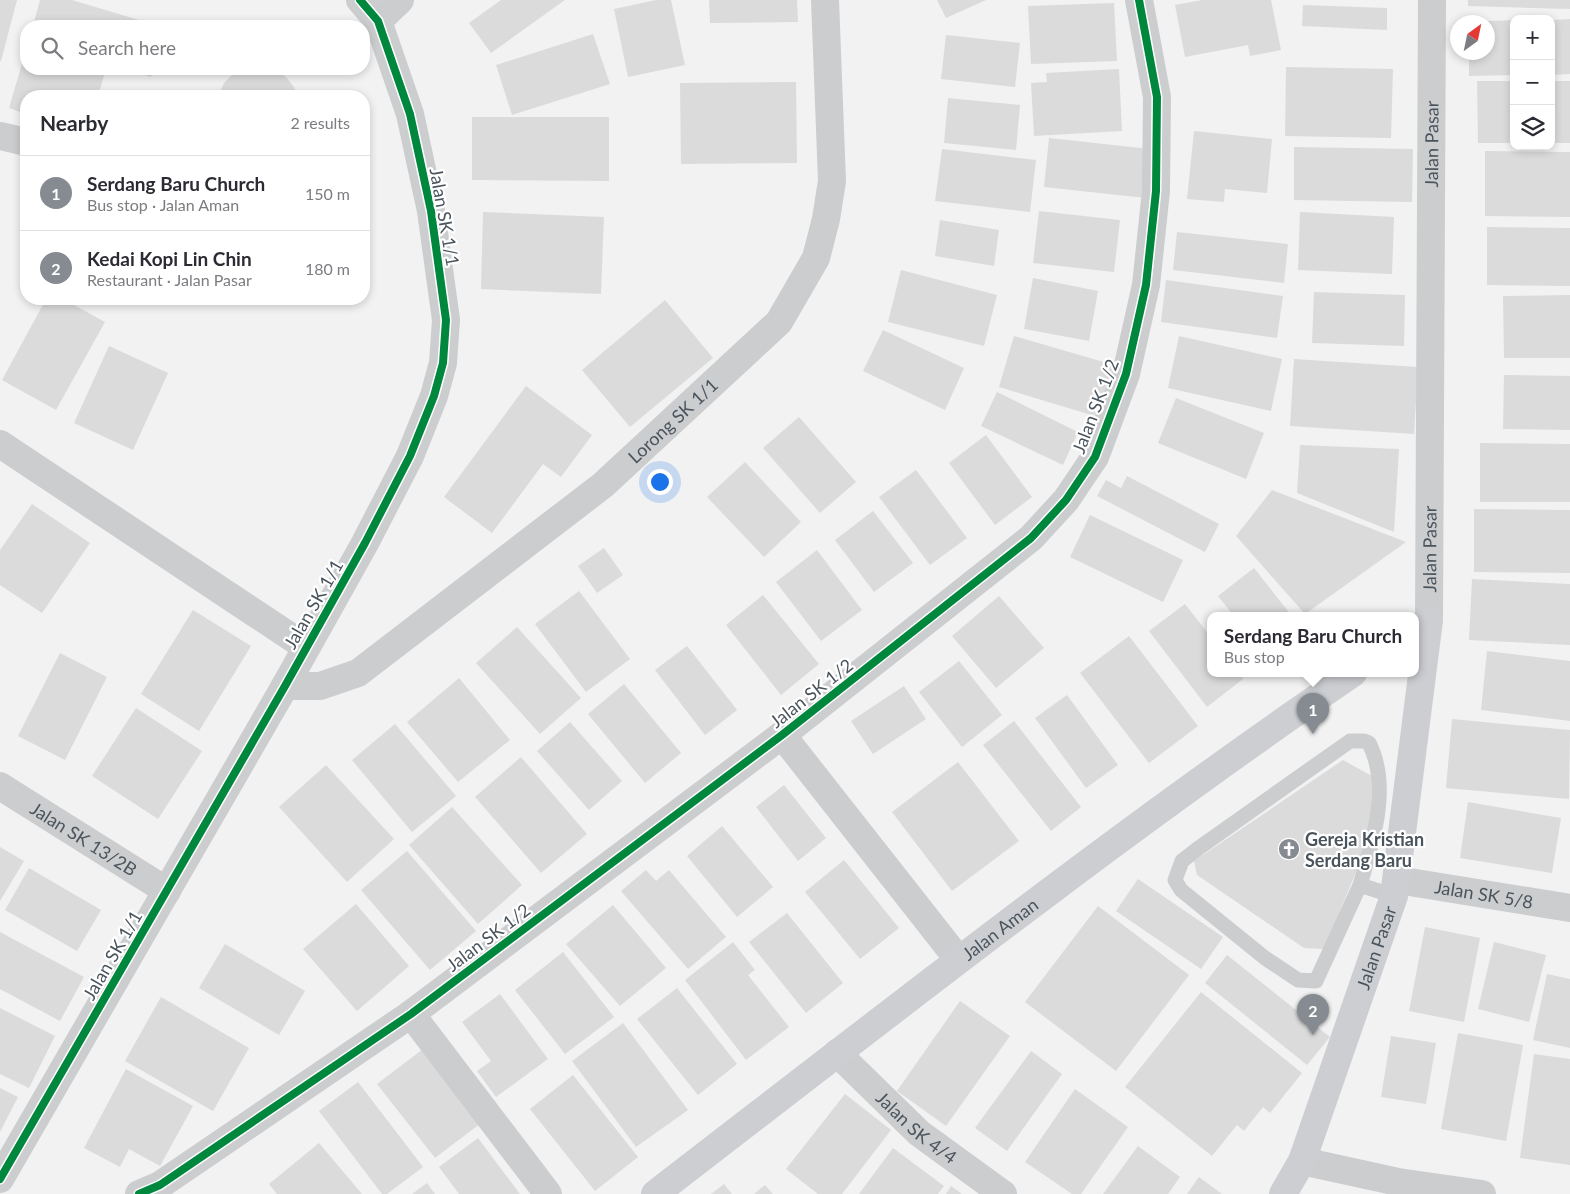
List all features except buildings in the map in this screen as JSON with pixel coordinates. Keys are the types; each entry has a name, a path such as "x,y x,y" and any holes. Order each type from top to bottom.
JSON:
{"street":[{"name":"Jalan SK 1/1","path":"0,1178 366,543 410,456 434,396 444,363 446,320 431,211 410,114 378,21 360,0"},
{"path":"378,21 400,0"},
{"name":"Lorong SK 1/1","path":"285,686 320,686 358,673 603,485 779,322 816,258 826,219 832,181 825,0"},
{"name":"Jalan SK 1/2","path":"139,1194 160,1185 411,1014 782,735 1032,538 1066,500 1095,457 1126,374 1146,285 1156,191 1157,97 1139,0"},
{"name":"Jalan Pasar","path":"1419,654 1422,625 1432,0"},
{"path":"0,136 20,141"},
{"name":"Jalan SK 1/1","path":"0,444 306,647"},
{"name":"Jalan Aman","path":"655,1194 958,959 1258,737 1347,677"},
{"name":"Jalan Pasar","path":"1283,1194 1302,1161 1395,888 1417,677"},
{"path":"782,735 958,959"},
{"name":"Jalan SK 13/2B","path":"0,786 167,891"},
{"name":"Jalan SK 5/8","path":"1395,888 1570,908"},
{"path":"411,1014 548,1194"},
{"name":"Jalan SK 4/4","path":"837,1053 919,1133 1003,1194"},
{"path":"1302,1161 1398,1182 1482,1194"}],"lane":[{"path":"1364,741 1369,743 1376,756 1380,774 1376,832 1360,885 1316,981 1298,980 1265,958 1181,890 1175,880 1182,861 1200,847 1350,742 1364,741"},
{"path":"1360,885 1395,888"}],"cycle path":[{"path":"0,1179 285,686 365,543 410,456 434,396 443,363 446,320 431,211 410,114 378,21 360,0"},
{"path":"139,1194 160,1185 411,1014 782,735 1031,538 1066,500 1095,457 1126,374 1146,285 1156,191 1157,97 1139,0"}],"place":[{"name":"Serdang Baru Church","path":"1313,734"},
{"name":"Gereja Kristian Serdang Baru","path":"1289,849"},
{"name":"Kedai Kopi Lin Chin","path":"1313,1035"}]}
